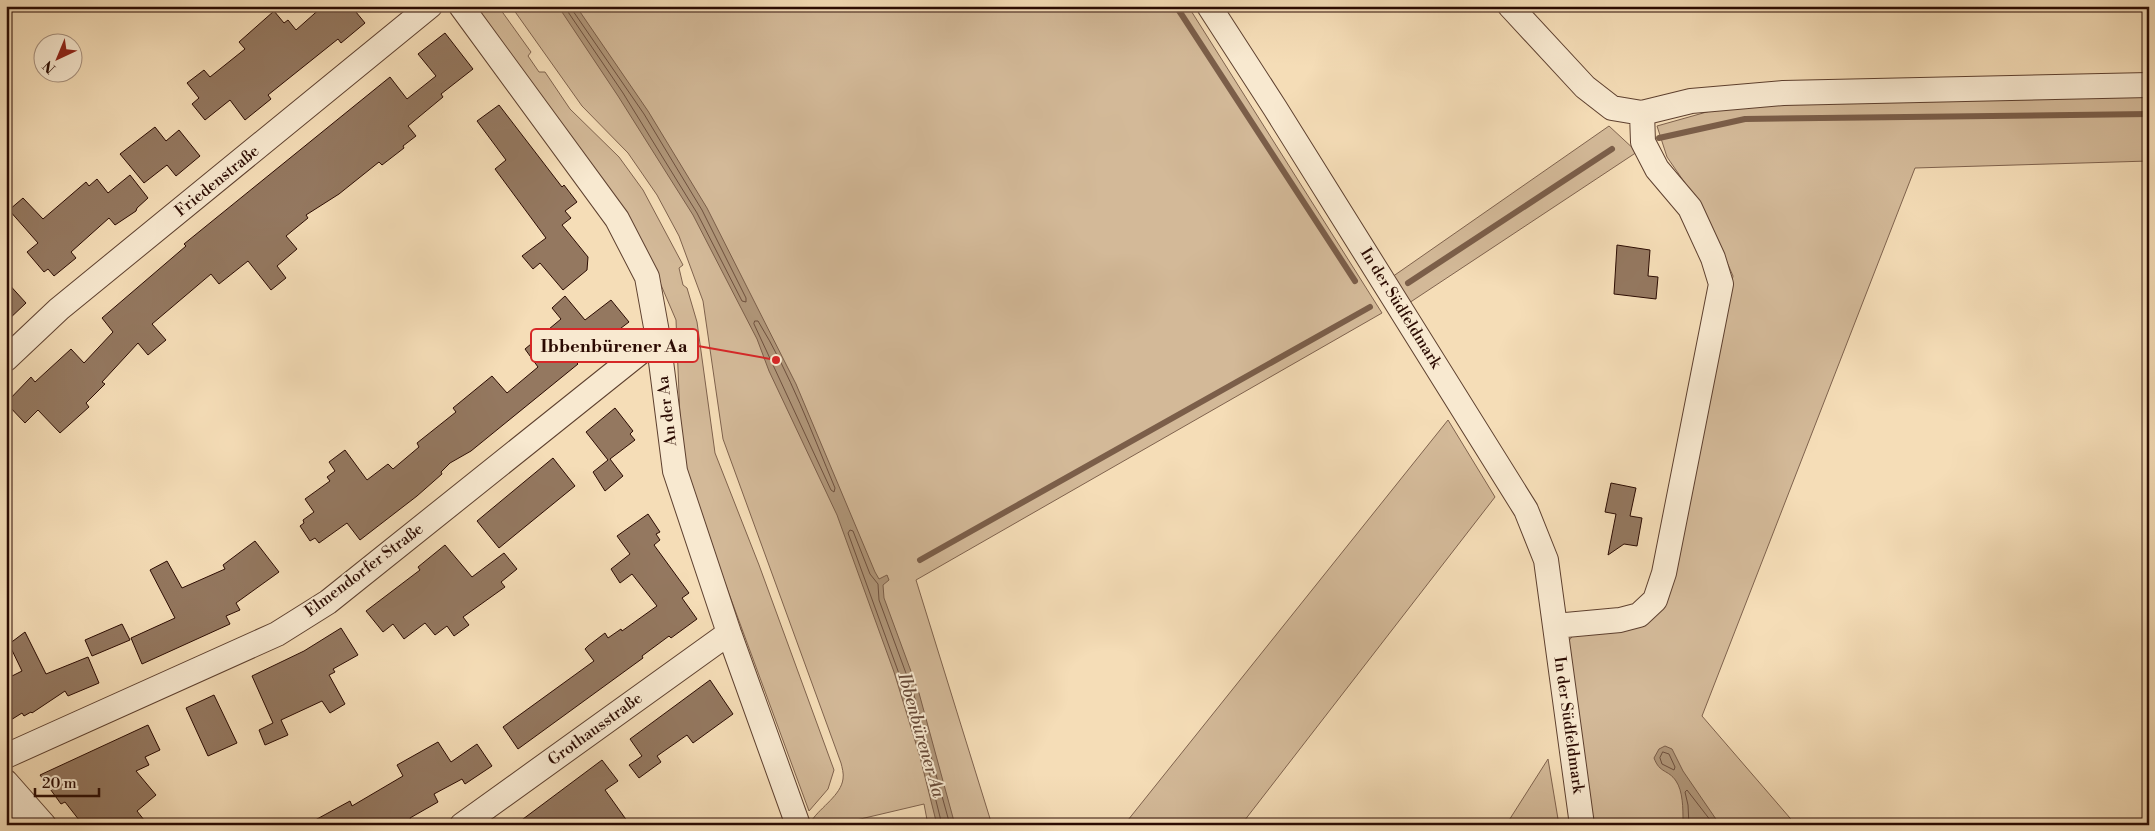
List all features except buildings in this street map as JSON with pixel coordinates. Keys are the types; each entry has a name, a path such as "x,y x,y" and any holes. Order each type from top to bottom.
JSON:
{"street":[{"name":"Friedenstraße","path":"6,359 59,309 430,6"},
{"name":"An der Aa","path":"461,6 617,219 647,277 658,338 675,470 729,633 798,825"},
{"name":"In der Südfeldmark","path":"1210,6 1526,510 1546,560 1582,825"},
{"path":"1510,6 1585,87 1612,108 1642,113 1691,101 1783,93 2149,85"},
{"path":"1555,626 1620,620 1639,615 1654,600 1664,573 1720,284 1713,258 1690,208 1657,169 1643,142 1642,113"},
{"name":"Elmendorfer Straße","path":"6,756 277,634 328,602 658,338"},
{"name":"Grothausstraße","path":"462,825 729,633"},
{"path":"6,782 44,825"},
{"path":"9,825 27,806"}],"shaded area":[{"path":"473,6 498,6 531,52 528,56 539,72 545,72 570,109 619,157 643,190 683,265 679,268 683,285 687,288 697,322 715,453 759,565 834,770 828,789 809,811 682,466 676,320 655,271"},
{"path":"511,6 1188,6 1382,313 916,580 992,825 928,825 924,804 835,825 813,825 812,820 839,790 843,777 841,763 723,439 703,301 679,236 657,195 628,153 582,106"},
{"path":"2149,96 2149,161 1915,168 1702,716 1796,825 1591,825 1567,643 1575,633 1663,597 1733,276 1705,212 1667,157 1657,126 1728,106"},
{"path":"1609,126 1637,152 1409,303 1392,277"},
{"path":"1448,420 1495,497 1241,825 1124,825"},
{"path":"1548,759 1559,825 1506,825"}],"water":[{"path":"558,6 576,6 648,111 707,208 796,384 875,572 879,579 887,575 889,580 883,585 884,598 919,693 955,825 937,825 920,757 894,672 837,515 769,371 757,339 693,215 618,96"},
{"path":"1665,746 1672,749 1683,771 1720,825 1686,825 1683,821 1682,800 1678,785 1673,777 1659,767 1654,758 1659,749"}],"waterway":[{"path":"1176,6 1355,281"},
{"path":"1659,138 1745,119 2149,114"},
{"path":"1408,283 1612,149"},
{"path":"920,560 1370,307"}],"place":[{"name":"Ibbenbürener Aa","path":"776,360"}]}
